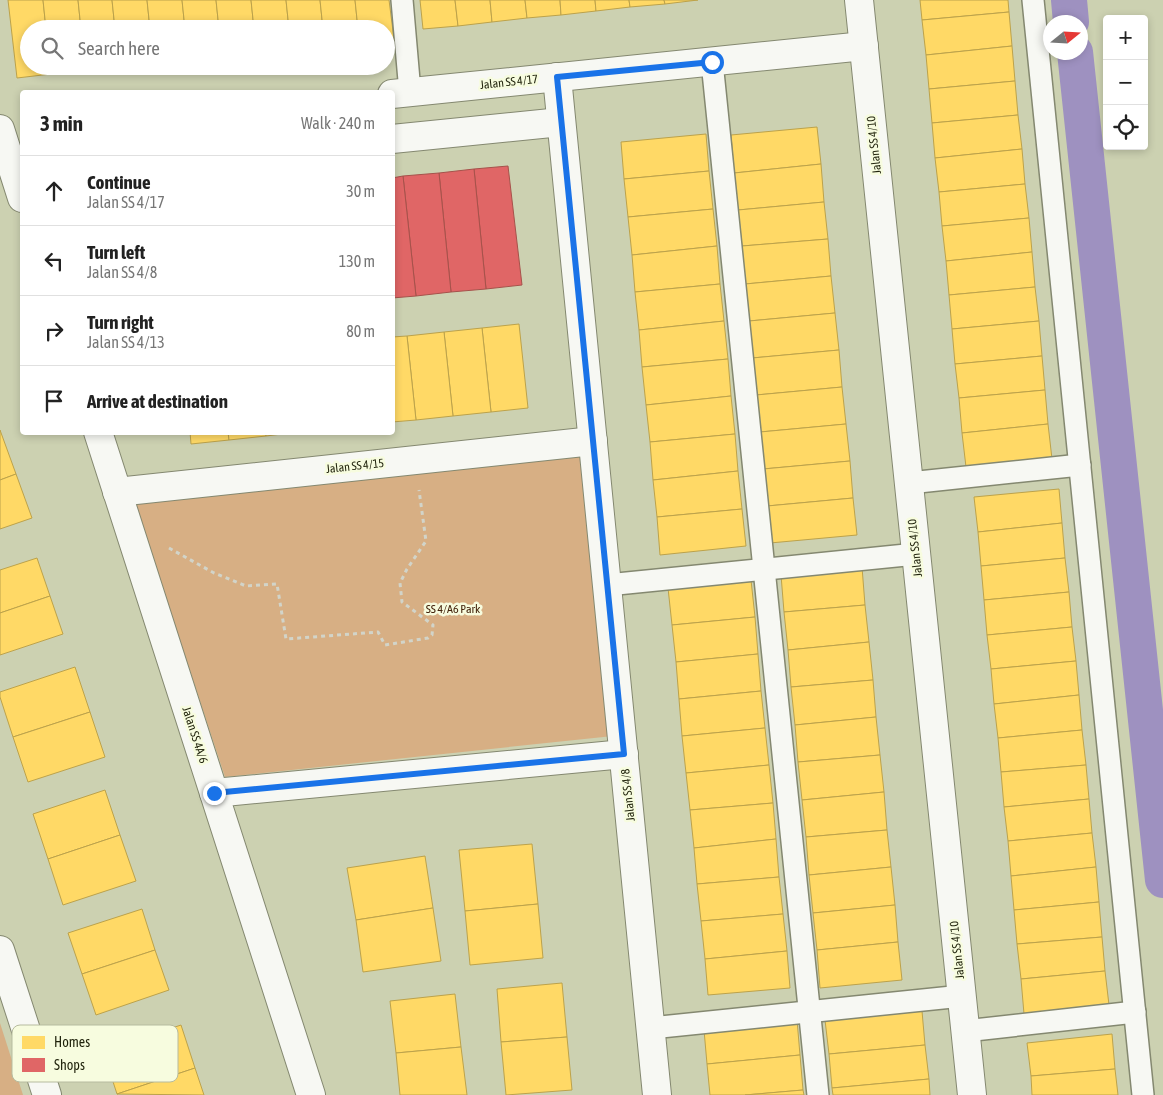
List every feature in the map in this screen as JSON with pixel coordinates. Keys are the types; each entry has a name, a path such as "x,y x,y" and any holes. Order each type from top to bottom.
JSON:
{"street":[{"name":"Jalan SS 4/10","path":"859,0 972,1095"},
{"name":"Jalan SS 4/17","path":"402,93 864,46"},
{"name":"Jalan SS 4/8","path":"557,77 657,1095"},
{"path":"395,139 561,122"},
{"path":"8,132 20,183"},
{"name":"Jalan SS 4A/6","path":"99,435 311,1095"},
{"name":"Jalan SS 4/15","path":"118,492 593,440"},
{"path":"214,793 624,754"},
{"path":"0,950 24,1025"},
{"path":"43,1082 47,1095"}],"lane":[{"path":"402,0 402,93"},
{"path":"1033,0 1143,1095"},
{"path":"712,62 818,1095"},
{"path":"909,483 1080,465"},
{"path":"607,585 916,554"},
{"path":"651,1028 962,996"},
{"path":"965,1031 1135,1012"}],"path":[{"path":"134,542 166,546 214,573 246,586 278,584 286,639 378,632 385,645 428,638 432,635 433,625 402,602 400,583 426,541 415,460"}],"green space":[{"name":"SS 4/A6 Park","path":"579,451 613,736 225,777 135,504"},
{"path":"0,1023 12,1061 12,1082 19,1082 23,1095 0,1095"}],"building: Homes":[{"path":"8,0 43,0 45,20 20,20 20,75 42,75 17,78"},
{"path":"43,0 78,0 80,20 45,20"},
{"path":"78,0 112,0 114,20 80,20"},
{"path":"112,0 147,0 149,20 114,20"},
{"path":"147,0 182,0 184,20 149,20"},
{"path":"182,0 216,0 218,20 184,20"},
{"path":"216,0 251,0 253,20 218,20"},
{"path":"251,0 286,0 288,20 253,20"},
{"path":"286,0 320,0 322,20 288,20"},
{"path":"320,0 355,0 357,20 322,20"},
{"path":"355,0 389,0 392,20 357,20"},
{"path":"420,0 455,0 458,26 423,29"},
{"path":"455,0 490,0 492,22 458,26"},
{"path":"490,0 525,0 527,18 492,22"},
{"path":"525,0 560,0 561,15 527,18"},
{"path":"560,0 595,0 596,11 561,15"},
{"path":"595,0 629,0 630,7 596,11"},
{"path":"629,0 664,0 665,4 630,7"},
{"path":"664,0 698,0 665,4"},
{"path":"920,0 1008,0 1009,12 922,20"},
{"path":"1009,12 1012,46 926,55 922,20"},
{"path":"1012,46 1015,81 929,89 926,55"},
{"path":"1015,81 1018,115 932,123 929,89"},
{"path":"1018,115 1022,149 935,158 932,123"},
{"path":"817,127 821,164 734,173 731,135"},
{"path":"706,134 709,171 624,179 621,142"},
{"path":"1022,149 1025,184 939,192 935,158"},
{"path":"821,164 824,202 738,210 734,173"},
{"path":"709,171 713,209 628,217 624,179"},
{"path":"1025,184 1029,218 942,226 939,192"},
{"path":"824,202 828,239 742,246 738,210"},
{"path":"713,209 717,246 632,255 628,217"},
{"path":"1029,218 1032,252 946,261 942,226"},
{"path":"828,239 831,276 745,284 742,246"},
{"path":"717,246 720,284 635,292 632,255"},
{"path":"1032,252 1035,287 949,295 946,261"},
{"path":"831,276 835,313 749,321 745,284"},
{"path":"720,284 724,321 639,330 635,292"},
{"path":"1035,287 1039,321 952,329 949,295"},
{"path":"835,313 839,350 752,358 749,321"},
{"path":"724,321 728,359 642,367 639,330"},
{"path":"1039,321 1042,356 955,364 952,329"},
{"path":"519,324 528,408 491,412 482,328"},
{"path":"482,328 491,412 453,416 444,332"},
{"path":"444,332 453,416 416,420 407,336"},
{"path":"407,336 416,420 395,422 395,337"},
{"path":"839,350 842,387 756,395 752,358"},
{"path":"1042,356 1045,390 959,398 955,364"},
{"path":"728,359 731,396 646,405 642,367"},
{"path":"842,387 846,424 760,432 756,395"},
{"path":"1045,390 1048,424 962,433 959,398"},
{"path":"731,396 735,434 650,442 646,405"},
{"path":"846,424 850,461 763,469 760,432"},
{"path":"1048,424 1052,459 966,467 962,433"},
{"path":"0,430 16,474 0,480"},
{"path":"735,434 738,471 653,480 650,442"},
{"path":"190,435 228,435 229,440 191,444"},
{"path":"228,435 266,435 266,436 229,440"},
{"path":"850,461 853,498 767,506 763,469"},
{"path":"738,471 742,509 657,517 653,480"},
{"path":"16,474 32,518 0,529 0,480"},
{"path":"1059,489 1062,523 978,532 974,497"},
{"path":"853,498 857,535 770,543 767,506"},
{"path":"742,509 746,546 660,555 657,517"},
{"path":"1062,523 1065,558 981,566 978,532"},
{"path":"37,558 50,596 0,613 0,570"},
{"path":"1065,558 1069,592 984,600 981,566"},
{"path":"862,567 865,605 784,612 781,575"},
{"path":"751,580 755,617 672,625 668,588"},
{"path":"1069,592 1072,627 987,635 984,600"},
{"path":"50,596 63,634 0,655 0,613"},
{"path":"865,605 869,642 788,650 784,612"},
{"path":"755,617 758,654 676,662 672,625"},
{"path":"1072,627 1076,661 991,669 987,635"},
{"path":"869,642 873,680 791,687 788,650"},
{"path":"758,654 761,691 679,699 676,662"},
{"path":"1076,661 1079,695 994,704 991,669"},
{"path":"75,667 90,712 13,737 0,692"},
{"path":"873,680 876,717 795,725 791,687"},
{"path":"761,691 765,728 682,736 679,699"},
{"path":"1079,695 1082,730 998,738 994,704"},
{"path":"90,712 105,757 28,782 13,737"},
{"path":"876,717 880,755 798,762 795,725"},
{"path":"765,728 769,765 686,773 682,736"},
{"path":"1082,730 1086,765 1001,772 998,738"},
{"path":"880,755 884,792 802,800 798,762"},
{"path":"769,765 773,803 690,810 686,773"},
{"path":"1086,765 1089,799 1004,807 1001,772"},
{"path":"105,790 120,835 48,859 33,814"},
{"path":"884,792 887,830 806,837 802,800"},
{"path":"1089,799 1092,833 1008,841 1004,807"},
{"path":"773,803 776,839 694,848 690,810"},
{"path":"887,830 891,867 809,875 806,837"},
{"path":"1092,833 1096,867 1011,876 1008,841"},
{"path":"120,835 136,881 63,905 48,859"},
{"path":"776,839 779,877 697,884 694,848"},
{"path":"532,844 538,904 465,911 459,850"},
{"path":"425,856 433,908 356,920 347,868"},
{"path":"891,867 895,905 813,913 809,875"},
{"path":"1096,867 1099,902 1014,910 1011,876"},
{"path":"779,877 783,914 701,921 697,884"},
{"path":"1099,902 1102,937 1017,944 1014,910"},
{"path":"538,904 543,958 470,965 465,911"},
{"path":"895,905 898,942 817,950 813,913"},
{"path":"433,908 441,961 363,972 356,920"},
{"path":"142,909 155,950 82,974 68,933"},
{"path":"783,914 787,951 705,959 701,921"},
{"path":"1102,937 1105,971 1021,979 1017,944"},
{"path":"898,942 902,980 820,988 817,950"},
{"path":"155,950 169,990 96,1015 82,974"},
{"path":"787,951 790,988 708,995 705,959"},
{"path":"1105,971 1109,1005 1024,1014 1021,979"},
{"path":"562,983 567,1037 501,1042 497,989"},
{"path":"455,994 461,1047 396,1053 390,1001"},
{"path":"922,1011 925,1045 829,1054 825,1020"},
{"path":"797,1020 800,1055 707,1064 704,1030"},
{"path":"181,1025 195,1068 178,1074 178,1026"},
{"path":"1112,1034 1115,1069 1031,1076 1027,1043"},
{"path":"567,1037 572,1090 506,1095 501,1042"},
{"path":"925,1045 929,1079 832,1088 829,1054"},
{"path":"461,1047 467,1095 400,1095 396,1053"},
{"path":"800,1055 803,1090 745,1095 710,1095 707,1064"},
{"path":"195,1068 204,1095 117,1094 153,1082 178,1082 178,1074"},
{"path":"1115,1069 1118,1095 1032,1095 1031,1076"},
{"path":"929,1079 930,1095 833,1095 832,1088"},
{"path":"113,1082 153,1082 117,1094"},
{"path":"803,1090 804,1095 745,1095"}],"building: Shops":[{"path":"508,166 522,285 486,289 474,169"},
{"path":"474,169 486,289 451,292 439,173"},
{"path":"439,173 451,292 416,296 403,176"},
{"path":"403,176 416,296 395,298 395,177"}],"waterway":[{"path":"1069,0 1070,15"},
{"path":"1076,60 1163,880"}],"route":[{"path":"214,793 624,754 557,77 712,62"}]}
